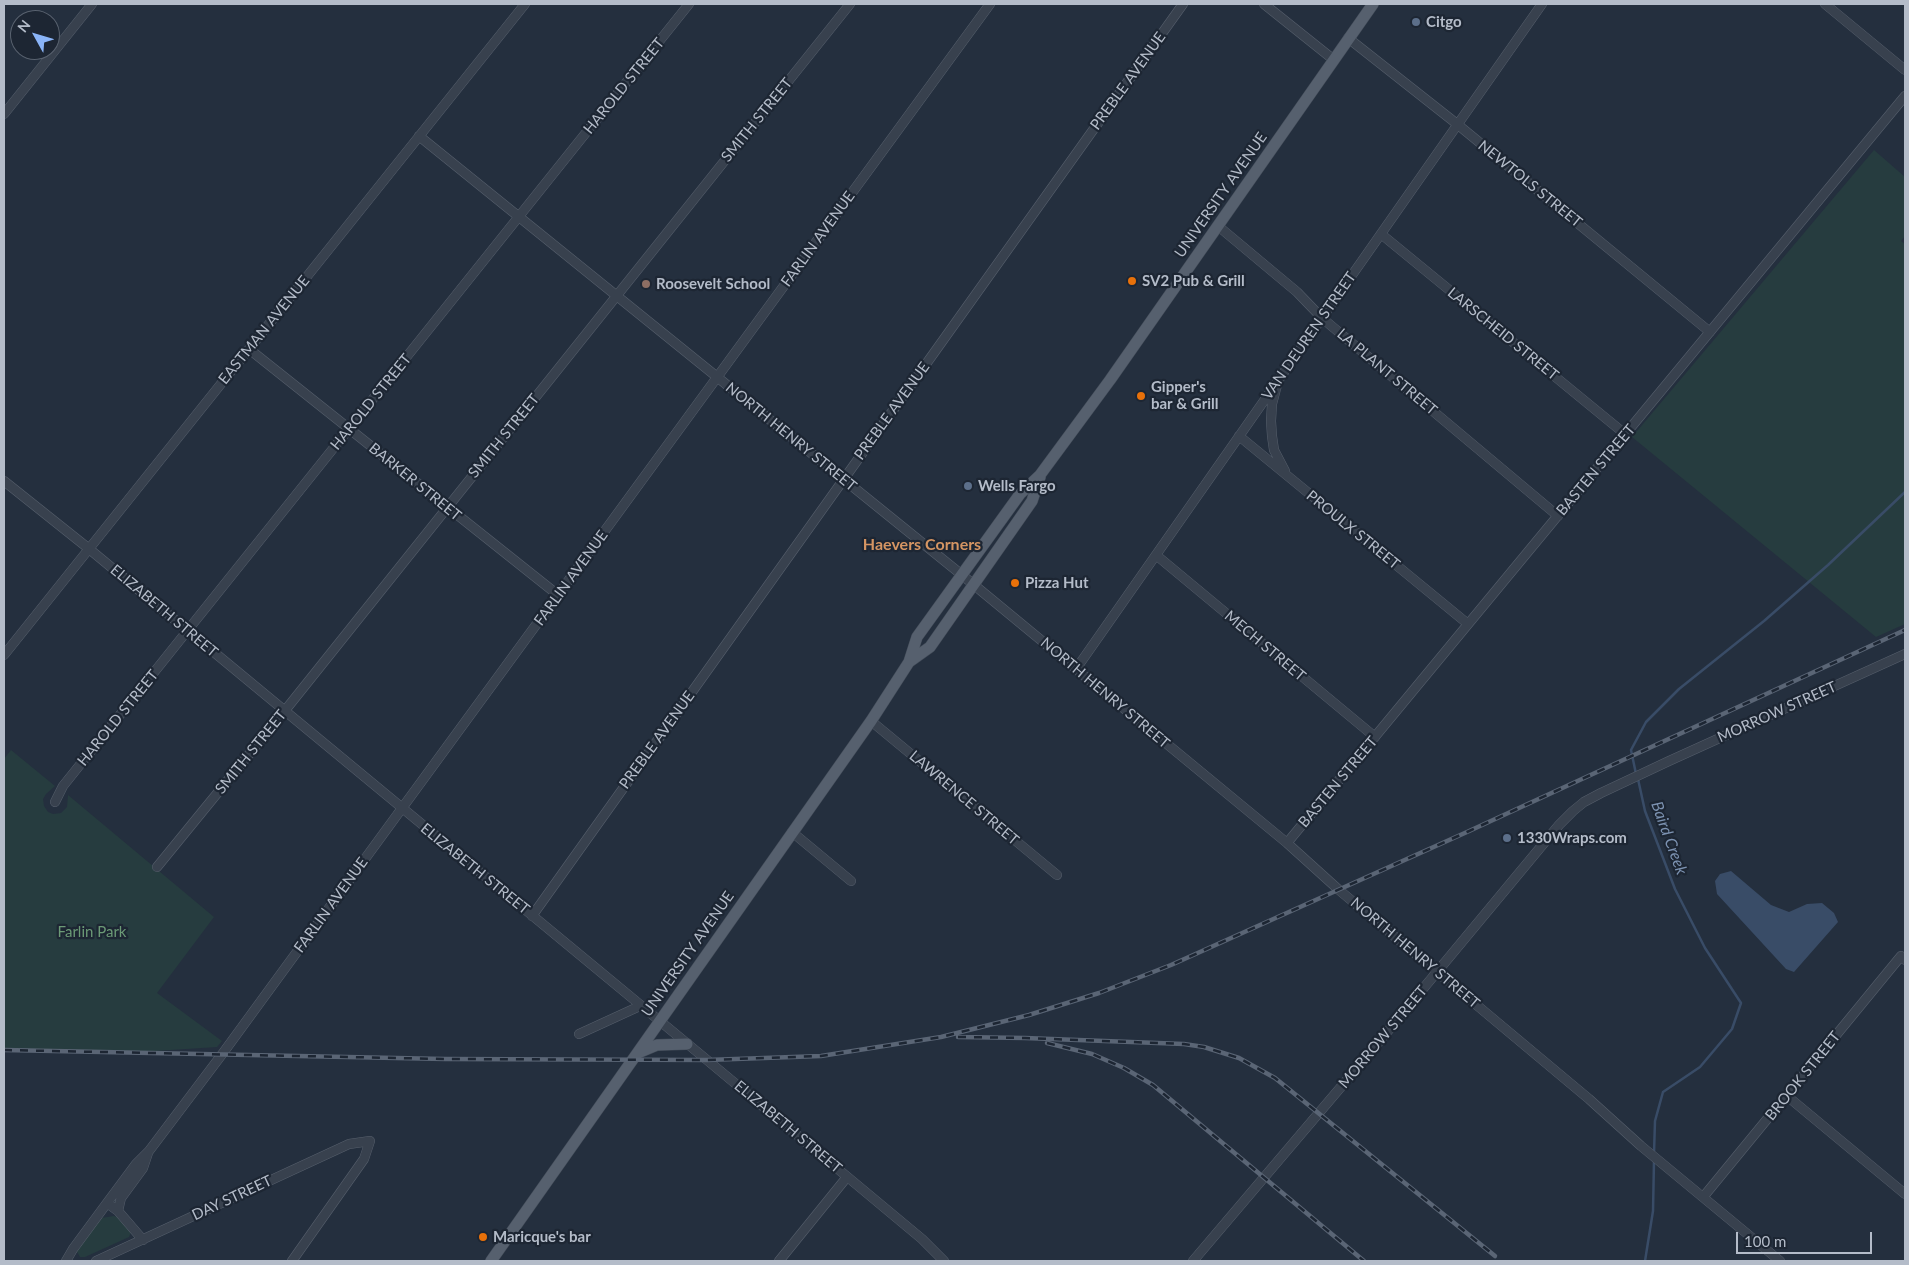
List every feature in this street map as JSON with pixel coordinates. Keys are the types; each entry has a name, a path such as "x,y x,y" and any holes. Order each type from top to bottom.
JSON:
{"main road":[{"name":"UNIVERSITY AVENUE","path":"491,1261 871,721 908,662 917,638 1020,494 1040,475 1110,380 1372,4"},
{"name":"UNIVERSITY AVENUE","path":"908,662 930,647 1032,501 1040,475"},
{"path":"637,1054 657,1044 687,1044"}],"street":[{"path":"4,114 92,4"},
{"name":"EASTMAN AVENUE","path":"4,655 525,4"},
{"name":"HAROLD STREET","path":"55,802 63,786 689,4"},
{"name":"SMITH STREET","path":"156,867 448,508 850,4"},
{"name":"FARLIN AVENUE","path":"66,1261 107,1203 136,1164 149,1151 558,596 990,4"},
{"name":"PREBLE AVENUE","path":"532,916 1183,4"},
{"path":"1264,4 1334,60"},
{"name":"VAN DEUREN STREET","path":"1076,669 1542,4"},
{"path":"1825,4 1905,70"},
{"name":"NEWTOLS STREET","path":"1348,38 1457,124 1710,332"},
{"name":"BASTEN STREET","path":"1287,843 1905,96"},
{"name":"NORTH HENRY STREET","path":"419,136 962,574 1287,843 1339,890 1438,971 1641,1146 1704,1196 1780,1261"},
{"name":"LA PLANT STREET","path":"1218,226 1297,292 1322,318 1558,516"},
{"name":"LARSCHEID STREET","path":"1381,234 1625,434"},
{"name":"BARKER STREET","path":"249,349 558,596"},
{"path":"1281,376 1272,404 1272,436 1274,450 1293,481"},
{"name":"PROULX STREET","path":"1239,436 1468,624"},
{"name":"ELIZABETH STREET","path":"4,481 88,548 401,809 660,1021 922,1239 944,1261"},
{"name":"MECH STREET","path":"1156,555 1375,737"},
{"name":"MORROW STREET","path":"1193,1261 1559,825 1584,802 1905,654"},
{"name":"LAWRENCE STREET","path":"871,721 1057,874"},
{"path":"792,832 851,881"},
{"name":"BROOK STREET","path":"1704,1196 1903,958"},
{"path":"580,1034 640,1006"},
{"path":"1786,1096 1905,1194"},
{"name":"DAY STREET","path":"96,1261 349,1144 370,1142 364,1159 292,1261"},
{"name":"FARLIN AVENUE","path":"118,1211 121,1198 143,1168 149,1151"},
{"path":"779,1261 847,1177"},
{"path":"107,1203 118,1211 143,1240"}],"green space":[{"path":"1874,150 1905,177 1905,236 1901,241 1905,244 1905,624 1876,637 1632,437"},
{"name":"Farlin Park","path":"11,750 55,786 43,799 44,806 48,812 53,814 61,813 67,807 68,795 214,917 157,993 222,1041 217,1047 140,1052 4,1050 4,759"},
{"path":"114,1216 119,1218 131,1232 129,1237 85,1257 80,1257 76,1250 101,1218"}],"water":[{"path":"1731,871 1771,905 1789,912 1807,904 1822,903 1834,913 1838,922 1794,972 1786,969 1717,894 1715,881 1720,874"}],"waterway":[{"name":"Baird Creek","path":"1636,774 1631,750 1646,722 1679,689 1764,621 1828,565 1905,492"},
{"name":"Baird Creek","path":"1638,779 1645,811 1675,889 1705,948 1741,1003 1732,1029 1700,1067 1663,1092 1655,1121 1654,1153"},
{"name":"Baird Creek","path":"1645,1261 1653,1211 1654,1161"}],"railway":[{"path":"4,1050 445,1059 707,1060 821,1056 941,1037 1029,1015 1099,993 1171,965 1467,832 1905,630"},
{"path":"958,1037 1184,1044 1204,1047 1239,1058 1275,1078 1495,1256"},
{"path":"1047,1043 1092,1054 1124,1068 1153,1085 1364,1261"}],"place":[{"name":"Citgo","path":"1416,22"},
{"name":"SV2 Pub & Grill","path":"1132,281"},
{"name":"Roosevelt School","path":"646,284"},
{"name":"Gipper's bar & Grill","path":"1141,396"},
{"name":"Wells Fargo","path":"968,486"},
{"name":"Pizza Hut","path":"1015,583"},
{"name":"1330Wraps.com","path":"1507,838"},
{"name":"Maricque's bar","path":"483,1237"}],"district":[{"name":"Haevers Corners","path":"922,545"}]}
